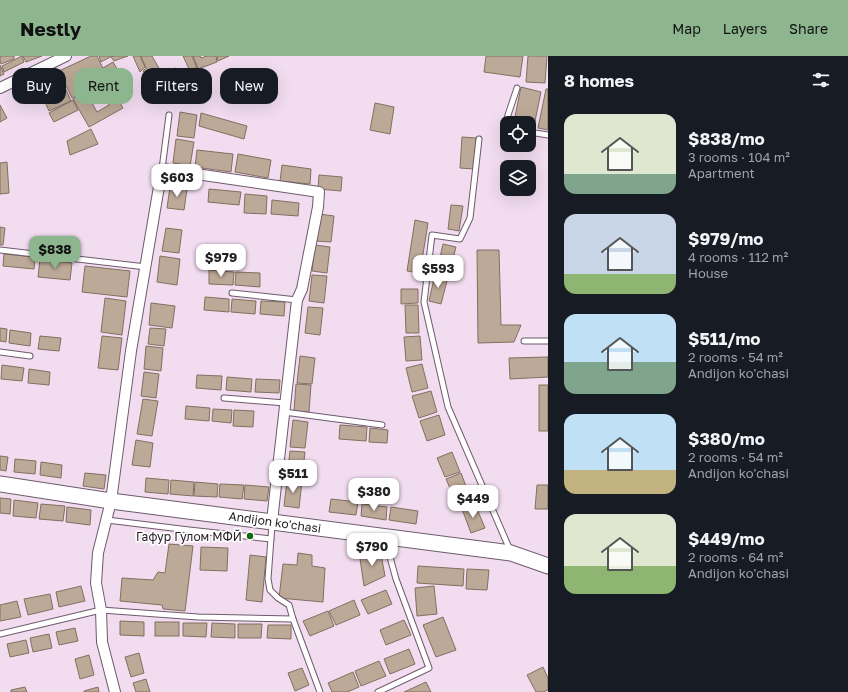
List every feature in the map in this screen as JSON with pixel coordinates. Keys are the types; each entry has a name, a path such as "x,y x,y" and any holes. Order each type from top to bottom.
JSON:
{"street":[{"path":"0,88 66,56"},
{"path":"115,692 102,642 101,610 96,583 98,553 112,501 131,351 162,169 319,192 318,207 302,289 297,300 272,521"},
{"name":"Andijon ko'chasi","path":"0,484 112,501 512,553 548,566"}],"lane":[{"path":"508,116 517,88"},
{"path":"162,169 169,115"},
{"path":"536,133 548,135"},
{"path":"479,139 470,218 460,239 432,235 424,302 448,408 512,553"},
{"path":"0,250 146,268"},
{"path":"232,293 297,300"},
{"path":"524,341 548,341"},
{"path":"0,352 30,356"},
{"path":"224,398 382,425"},
{"path":"107,520 271,539"},
{"path":"272,521 268,579 270,590 278,598 289,605 320,692"},
{"path":"378,692 429,668 396,579 384,537"},
{"path":"0,634 101,610 198,617 293,619"}],"building":[{"path":"0,56 14,56 14,59 1,64"},
{"path":"22,56 24,62 4,72 2,66"},
{"path":"23,56 42,56 26,62"},
{"path":"91,56 97,56 103,68 74,68 74,97 72,98 66,86 65,68"},
{"path":"99,56 112,56 101,62"},
{"path":"128,56 114,61 111,57"},
{"path":"133,56 140,56 145,67 141,68 140,72"},
{"path":"141,56 152,56 159,68 146,68"},
{"path":"183,56 192,56 197,68 189,68"},
{"path":"193,56 200,56 201,58 216,56 217,62 198,68"},
{"path":"217,56 229,56 218,61"},
{"path":"486,56 523,56 520,77 484,72"},
{"path":"528,56 547,56 545,83 526,82"},
{"path":"113,62 116,68 103,68"},
{"path":"0,65 4,74 0,76"},
{"path":"521,87 541,92 536,116 515,116"},
{"path":"546,89 548,89 548,130 538,128"},
{"path":"66,90 71,101 66,103"},
{"path":"73,100 78,110 54,122 49,113"},
{"path":"375,103 394,107 390,134 370,130"},
{"path":"46,104 64,104 49,111"},
{"path":"76,104 93,104 97,112 109,105 121,104 123,108 89,127"},
{"path":"0,105 7,118 0,122"},
{"path":"180,112 197,115 194,138 177,136"},
{"path":"201,113 247,126 244,139 199,126"},
{"path":"91,129 98,144 70,155 67,141"},
{"path":"462,137 476,138 474,169 460,168"},
{"path":"176,139 194,142 190,166 173,163"},
{"path":"197,150 233,154 231,172 195,167"},
{"path":"238,154 271,160 268,178 235,172"},
{"path":"7,162 9,193 0,194 0,163"},
{"path":"282,165 311,169 310,184 280,181"},
{"path":"319,175 342,177 341,191 318,189"},
{"path":"170,187 187,189 184,210 167,208"},
{"path":"209,189 241,192 239,205 208,202"},
{"path":"245,194 267,196 266,214 244,213"},
{"path":"272,200 299,203 298,216 271,214"},
{"path":"451,205 463,206 459,231 448,229"},
{"path":"319,214 334,216 331,242 316,241"},
{"path":"415,220 428,223 420,273 407,271"},
{"path":"0,227 5,228 3,245 0,245"},
{"path":"166,228 182,230 179,253 162,251"},
{"path":"443,244 456,247 449,274 437,271"},
{"path":"315,245 330,247 327,273 312,271"},
{"path":"477,250 499,250 501,325 521,325 514,342 478,343"},
{"path":"4,254 35,257 34,269 3,266"},
{"path":"160,256 180,259 177,285 157,282"},
{"path":"40,259 72,263 70,280 38,277"},
{"path":"85,266 130,271 127,297 82,292"},
{"path":"209,270 234,272 233,285 209,284"},
{"path":"236,272 260,273 260,287 235,285"},
{"path":"435,274 448,277 441,304 429,301"},
{"path":"312,275 327,276 324,303 309,301"},
{"path":"401,289 418,289 418,303 401,304"},
{"path":"205,297 229,299 229,312 204,310"},
{"path":"105,298 126,301 122,335 101,332"},
{"path":"232,299 256,301 255,314 231,312"},
{"path":"261,301 285,302 284,316 260,314"},
{"path":"151,303 175,306 172,328 149,325"},
{"path":"405,305 418,305 419,333 406,333"},
{"path":"308,307 323,308 320,335 305,333"},
{"path":"0,328 7,329 6,342 0,341"},
{"path":"150,328 166,329 164,346 148,344"},
{"path":"10,330 31,333 30,346 9,343"},
{"path":"40,336 61,338 59,351 38,349"},
{"path":"102,336 122,338 118,370 98,368"},
{"path":"420,336 422,360 406,361 404,337"},
{"path":"146,346 163,348 161,371 144,369"},
{"path":"300,356 315,358 312,384 297,383"},
{"path":"548,357 548,377 510,379 509,358"},
{"path":"422,364 428,388 412,392 406,368"},
{"path":"2,365 24,368 22,381 1,379"},
{"path":"29,369 50,372 49,385 28,383"},
{"path":"144,372 159,374 156,398 141,396"},
{"path":"197,375 222,376 221,390 196,388"},
{"path":"227,377 252,379 251,392 226,390"},
{"path":"256,379 280,380 279,393 255,392"},
{"path":"296,384 311,385 309,412 294,411"},
{"path":"539,385 548,385 548,431 539,431"},
{"path":"431,391 437,412 419,418 412,396"},
{"path":"143,399 158,401 152,436 137,434"},
{"path":"186,406 210,408 209,421 185,419"},
{"path":"213,409 232,410 231,423 212,421"},
{"path":"234,410 254,411 253,427 233,426"},
{"path":"439,415 445,435 427,441 420,421"},
{"path":"293,420 308,422 305,448 290,447"},
{"path":"340,425 367,427 366,441 339,439"},
{"path":"370,428 388,430 387,443 369,442"},
{"path":"136,440 153,443 150,467 132,465"},
{"path":"290,451 305,452 302,478 287,477"},
{"path":"452,452 460,472 445,477 437,458"},
{"path":"0,456 8,457 6,471 0,470"},
{"path":"15,459 36,461 35,474 14,472"},
{"path":"41,462 62,465 61,478 40,475"},
{"path":"85,473 106,475 104,489 83,486"},
{"path":"461,473 467,489 453,495 446,479"},
{"path":"146,478 169,480 168,494 145,492"},
{"path":"171,480 194,482 193,496 170,494"},
{"path":"287,480 302,481 299,508 284,506"},
{"path":"195,482 218,484 217,497 194,496"},
{"path":"220,484 244,485 242,499 219,497"},
{"path":"245,485 269,487 267,501 244,499"},
{"path":"537,485 548,485 548,509 535,509"},
{"path":"0,498 11,499 10,514 0,513"},
{"path":"331,499 358,502 356,515 329,512"},
{"path":"14,500 38,503 36,518 13,516"},
{"path":"41,504 65,506 63,521 39,519"},
{"path":"362,504 387,507 386,520 361,516"},
{"path":"475,504 485,528 471,533 462,509"},
{"path":"67,507 91,510 90,525 66,522"},
{"path":"391,507 418,511 416,524 389,520"},
{"path":"169,544 193,546 185,611 163,609 162,605 120,601 122,578 153,580 158,572 165,573"},
{"path":"201,547 228,548 227,571 200,570"},
{"path":"359,552 381,554 385,576 364,586"},
{"path":"298,553 312,555 312,566 325,568 323,602 279,598 283,564 297,565"},
{"path":"250,555 266,557 262,602 246,600"},
{"path":"418,566 464,569 463,586 417,583"},
{"path":"467,569 489,570 487,590 466,589"},
{"path":"81,586 85,601 59,607 56,592"},
{"path":"434,586 437,614 417,616 415,588"},
{"path":"386,590 392,604 368,614 361,600"},
{"path":"50,594 53,609 28,615 24,599"},
{"path":"354,600 360,615 336,625 329,611"},
{"path":"17,601 21,617 0,621 0,605"},
{"path":"328,611 334,626 310,636 303,621"},
{"path":"443,617 456,650 436,657 423,625"},
{"path":"404,620 411,635 386,645 380,630"},
{"path":"120,621 144,622 144,636 120,635"},
{"path":"155,622 179,622 179,636 155,636"},
{"path":"183,623 207,623 206,637 183,636"},
{"path":"212,623 235,624 235,638 211,637"},
{"path":"238,624 262,624 261,638 238,638"},
{"path":"268,625 291,625 291,639 267,638"},
{"path":"75,628 78,641 59,645 56,632"},
{"path":"49,634 52,648 33,652 30,638"},
{"path":"26,640 29,653 10,657 7,644"},
{"path":"409,649 415,664 390,674 384,659"},
{"path":"139,653 144,673 131,677 125,657"},
{"path":"89,655 94,675 80,679 75,659"},
{"path":"379,661 386,676 361,686 355,671"},
{"path":"543,667 548,678 548,690 536,692 527,675"},
{"path":"302,668 309,685 295,691 288,673"},
{"path":"353,672 359,687 347,692 332,692 328,683"},
{"path":"146,679 150,692 136,692 133,683"},
{"path":"426,682 431,692 404,692"},
{"path":"25,687 27,692 11,692 11,690"},
{"path":"98,687 99,692 84,692 84,691"}],"place":[{"name":"Гафур Гулом МФЙ","path":"250,536"}]}
